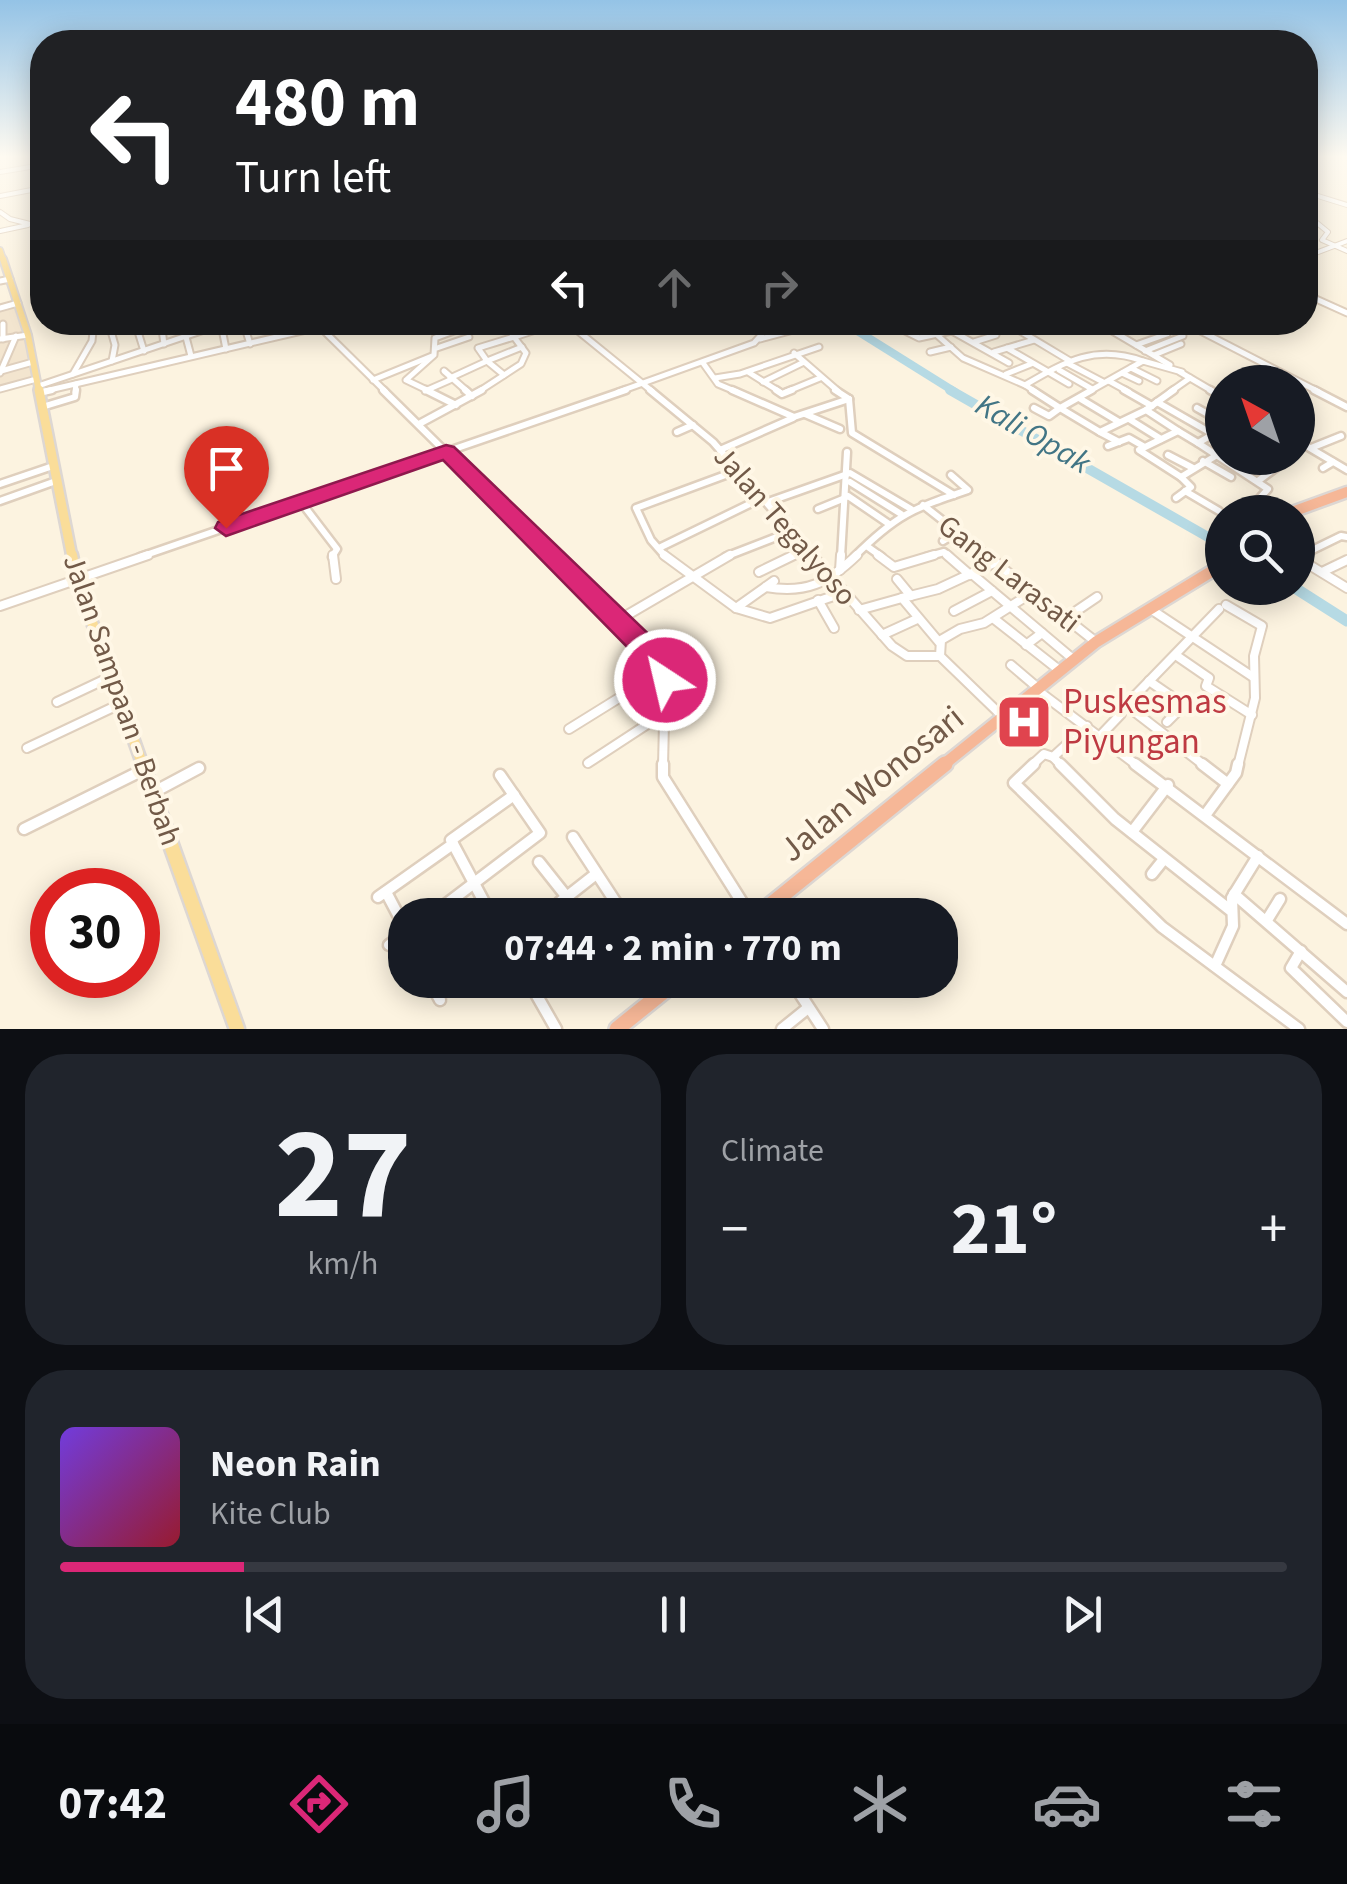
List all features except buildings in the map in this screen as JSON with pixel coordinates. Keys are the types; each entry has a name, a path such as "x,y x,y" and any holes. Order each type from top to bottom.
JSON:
{"highway":[{"path":"1315,504 1347,492"},
{"name":"Jalan Wonosari","path":"775,898 1096,642 1205,575"},
{"path":"618,1029 653,998"}],"main road":[{"name":"Jalan Sampaan - Berbah","path":"0,253 5,280 18,303 22,336 33,362 76,580 237,1029"}],"street":[{"path":"0,212 30,224"},
{"path":"0,232 30,224"},
{"path":"1318,224 1328,234 1321,239 1347,251"},
{"path":"1318,228 1325,230"},
{"path":"1318,252 1347,241"},
{"path":"1318,300 1347,313"},
{"path":"0,308 18,303"},
{"path":"3,324 1,339 22,336"},
{"path":"73,375 93,335"},
{"path":"112,335 116,374"},
{"path":"140,335 144,351"},
{"path":"163,335 164,344"},
{"path":"37,386 191,335"},
{"path":"224,335 226,349"},
{"path":"247,335 250,344"},
{"path":"0,389 76,384 282,335"},
{"path":"328,335 664,670 663,777 743,898"},
{"path":"436,352 435,338 442,335"},
{"path":"478,348 521,335"},
{"name":"Jalan Tegalyoso","path":"579,335 720,450 808,549 839,573 845,592 882,636 908,656 940,656"},
{"path":"756,341 759,335"},
{"path":"0,606 777,335"},
{"path":"937,335 960,356 1008,376 1100,432 1142,448 1190,484 1176,498"},
{"path":"960,335 1008,362"},
{"path":"972,343 996,335"},
{"path":"1026,335 1069,362 1142,396 1178,431 1205,447"},
{"path":"1119,335 1205,386"},
{"path":"1136,345 1164,335"},
{"path":"1207,335 1263,365"},
{"path":"0,372 22,336"},
{"path":"373,380 470,336 487,361 504,375"},
{"path":"1144,351 1183,336"},
{"path":"186,337 191,356"},
{"path":"419,424 458,406 526,357 514,337"},
{"path":"978,364 1007,348 1034,340"},
{"path":"756,341 766,350"},
{"path":"1153,355 1181,344"},
{"path":"930,352 951,346"},
{"path":"424,392 522,347"},
{"path":"716,378 819,347"},
{"path":"1007,348 1069,384"},
{"path":"1026,386 1091,350 1120,352 1182,372"},
{"path":"436,352 406,380 458,406"},
{"path":"793,352 849,399 852,433 954,495"},
{"path":"1034,408 1049,416 1143,361"},
{"path":"0,372 33,362"},
{"path":"763,382 804,362"},
{"path":"703,363 718,384 794,417"},
{"path":"999,383 1032,364"},
{"path":"95,379 98,366"},
{"path":"1130,368 1156,380"},
{"path":"1058,370 1092,389"},
{"path":"444,371 472,396"},
{"path":"747,371 782,394 820,378"},
{"path":"1122,373 1139,382 1124,389"},
{"path":"1100,432 1152,406 1190,378"},
{"path":"42,407 75,397 76,384"},
{"path":"1315,392 1347,408"},
{"path":"1078,397 1119,422"},
{"path":"720,450 794,417 849,399"},
{"path":"1152,406 1205,431"},
{"path":"1197,408 1205,413"},
{"path":"805,414 840,429"},
{"path":"1128,419 1162,440"},
{"path":"677,432 693,425"},
{"path":"1142,448 1178,431"},
{"path":"1315,446 1341,436"},
{"path":"1198,443 1205,438"},
{"path":"1108,446 1121,440"},
{"path":"1315,451 1347,470"},
{"path":"839,573 849,476 846,452"},
{"path":"1168,455 1192,468"},
{"path":"1181,477 1203,461"},
{"path":"1323,468 1333,462"},
{"path":"0,484 54,466"},
{"path":"739,470 640,504 637,515 660,548 693,580 736,608 770,618 845,592"},
{"path":"766,587 798,589 839,573 901,514 968,490 951,475"},
{"path":"1248,475 1268,488 1264,495"},
{"path":"1258,482 1266,475"},
{"path":"660,548 766,500 849,476 911,509"},
{"path":"849,476 901,514"},
{"path":"0,501 56,481"},
{"path":"1185,491 1205,503"},
{"path":"818,508 846,497"},
{"path":"846,497 889,524"},
{"path":"301,502 337,549 332,556 336,579"},
{"name":"Gang Larasati","path":"922,505 1096,642"},
{"path":"617,621 734,553 792,531"},
{"path":"943,541 958,532"},
{"path":"1315,549 1347,538"},
{"path":"868,547 894,567 944,552 1074,660"},
{"path":"759,572 808,549"},
{"path":"1321,573 1347,560"},
{"path":"860,610 971,575 996,562"},
{"path":"1315,569 1347,588"},
{"path":"898,579 911,596"},
{"path":"736,608 774,580"},
{"path":"954,611 992,591"},
{"path":"939,644 960,629 976,627 993,618 1033,592"},
{"path":"1066,618 1098,597"},
{"path":"902,598 939,644 940,656 1003,716"},
{"path":"818,600 834,628"},
{"path":"1206,814 1228,784 1236,773 1252,715 1254,656 1262,626 1223,606 1178,656 1126,703 1128,709 1228,784"},
{"path":"1152,610 1254,678"},
{"path":"882,636 917,618"},
{"path":"993,618 1060,671"},
{"path":"1026,646 1042,633"},
{"path":"1178,656 1209,678 1206,686 1252,715"},
{"path":"1011,665 1347,924"},
{"path":"570,728 664,670"},
{"path":"56,702 110,678"},
{"path":"1149,681 1184,705 1167,722"},
{"path":"27,748 120,704"},
{"path":"588,763 666,712"},
{"path":"1100,736 1121,714"},
{"path":"1053,757 1087,726"},
{"path":"1230,910 1132,832 1053,757 1044,754 1014,783 1134,902 1299,1029"},
{"path":"153,793 199,768"},
{"path":"24,829 143,770"},
{"path":"457,898 540,833 500,775"},
{"path":"1132,832 1168,785"},
{"path":"482,898 451,840 514,796"},
{"path":"573,837 612,898"},
{"path":"388,904 382,895 453,844"},
{"path":"1214,966 1233,926 1230,910 1234,894 1258,856"},
{"path":"1152,874 1164,859"},
{"path":"540,862 563,900 596,874"},
{"path":"1234,894 1347,992"},
{"path":"1267,920 1280,898"},
{"path":"1300,950 1291,968 1347,1022"},
{"path":"538,998 556,1029"},
{"path":"802,998 823,1029"},
{"path":"782,1029 808,1008"}],"shaded area":[{"path":"18,300 33,380 0,388 0,305"}],"waterway":[{"name":"Kali Opak","path":"864,335 955,392"},
{"name":"Kali Opak","path":"950,390 1205,535"},
{"name":"Kali Opak","path":"1315,601 1347,621"}],"place":[{"name":"Puskesmas Piyungan","path":"1024,722"}],"route":[{"path":"226,528 446,452 650,652 664,670 665,680"}]}
